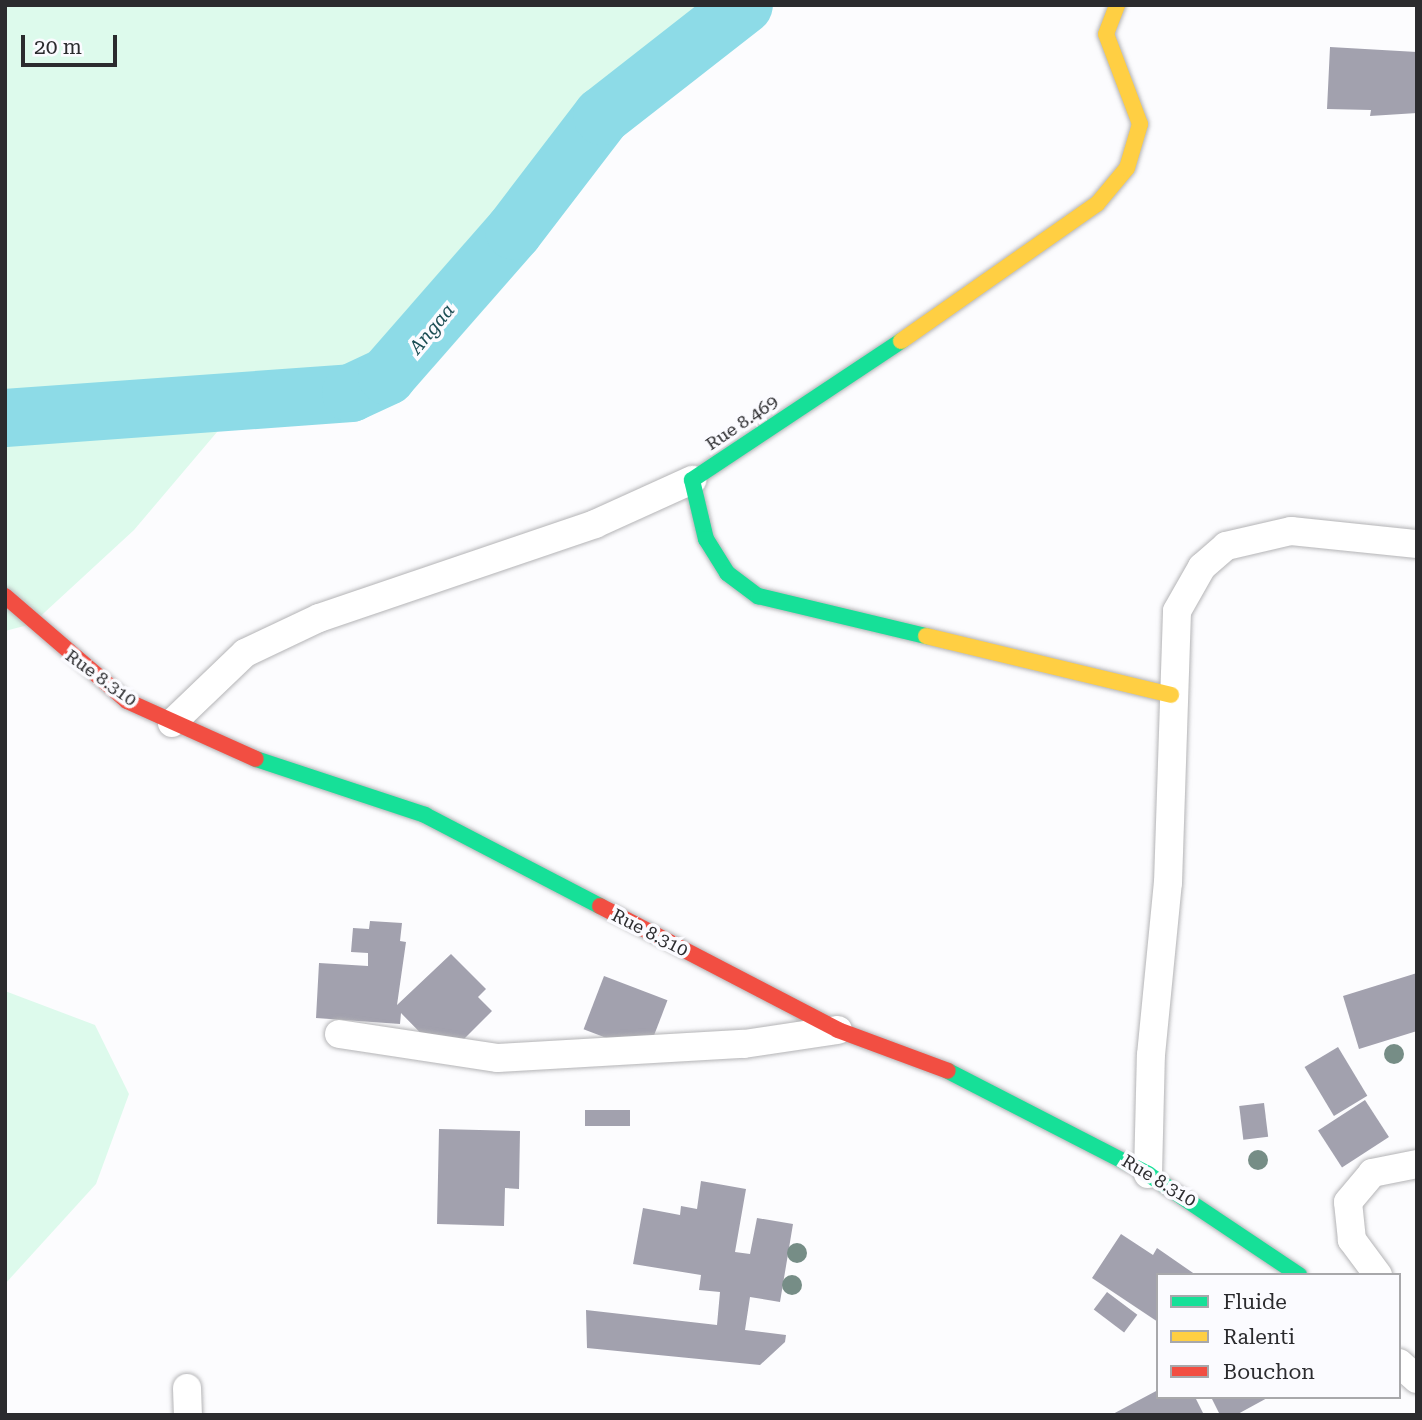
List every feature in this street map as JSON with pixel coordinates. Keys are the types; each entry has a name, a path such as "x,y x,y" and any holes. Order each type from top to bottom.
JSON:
{"street":[{"name":"Rue 8.469","path":"692,480 994,280 1097,204 1128,168 1140,124 1106,34 1117,5"},
{"path":"172,723 245,653 282,635 595,524 692,480 706,539 727,573 758,596 1171,695"},
{"path":"1148,1174 1151,1055 1168,883 1171,695 1177,611 1202,567 1226,546 1291,531 1417,544"},
{"name":"Rue 8.310","path":"5,596 127,701 255,760 388,800 461,831 838,1030 977,1082 1148,1174 1296,1273"},
{"path":"339,1034 498,1058 744,1044 838,1030"},
{"path":"1377,1273 1352,1240 1348,1202 1372,1173 1417,1164"},
{"path":"1401,1365 1417,1379"}],"green space":[{"path":"5,5 744,5 602,116 410,356 351,393 281,402 245,399 134,530 32,624 5,631"},
{"path":"5,991 95,1025 129,1094 96,1184 5,1284"}],"building":[{"path":"1330,47 1417,52 1417,113 1370,116 1371,110 1327,109"},
{"path":"370,921 402,923 400,941 406,942 397,1005 451,954 486,989 478,997 492,1011 445,1058 401,1013 400,1024 316,1018 319,963 368,966 368,953 351,952 353,928 369,929"},
{"path":"1417,973 1417,1031 1359,1049 1343,996"},
{"path":"604,976 667,1000 647,1054 584,1029"},
{"path":"1338,1047 1367,1096 1334,1116 1305,1067"},
{"path":"1365,1100 1389,1137 1342,1167 1318,1130"},
{"path":"1264,1103 1268,1137 1243,1140 1239,1106"},
{"path":"585,1110 630,1110 630,1126 585,1126"},
{"path":"439,1129 520,1131 519,1189 505,1188 504,1226 437,1224"},
{"path":"701,1181 746,1189 735,1252 750,1254 757,1218 793,1224 780,1302 750,1297 745,1330 786,1335 785,1342 760,1365 587,1348 586,1310 717,1325 720,1292 699,1290 701,1275 633,1264 643,1208 680,1215 681,1206 697,1209"},
{"path":"1121,1234 1153,1255 1157,1248 1193,1273 1156,1273 1156,1321 1092,1278"},
{"path":"1107,1292 1137,1315 1124,1332 1094,1310"},
{"path":"1156,1391 1156,1399 1196,1399 1204,1415 1111,1415"},
{"path":"1212,1399 1265,1399 1236,1415 1220,1415"}],"waterway":[{"name":"Angaa","path":"5,418 351,393 387,376 514,231 602,116 744,5"}],"traffic: fast":[{"path":"901,341 692,480 706,539 727,573 758,596 926,636"},
{"path":"256,759 425,815 600,906"},
{"path":"948,1071 1148,1174 1296,1273"}],"traffic: slow":[{"path":"901,341 1097,204 1127,168 1140,124 1106,34 1117,5"},
{"path":"926,636 1171,695"}],"traffic: jam":[{"path":"5,596 127,701 256,759"},
{"path":"600,906 838,1030 948,1071"}]}
